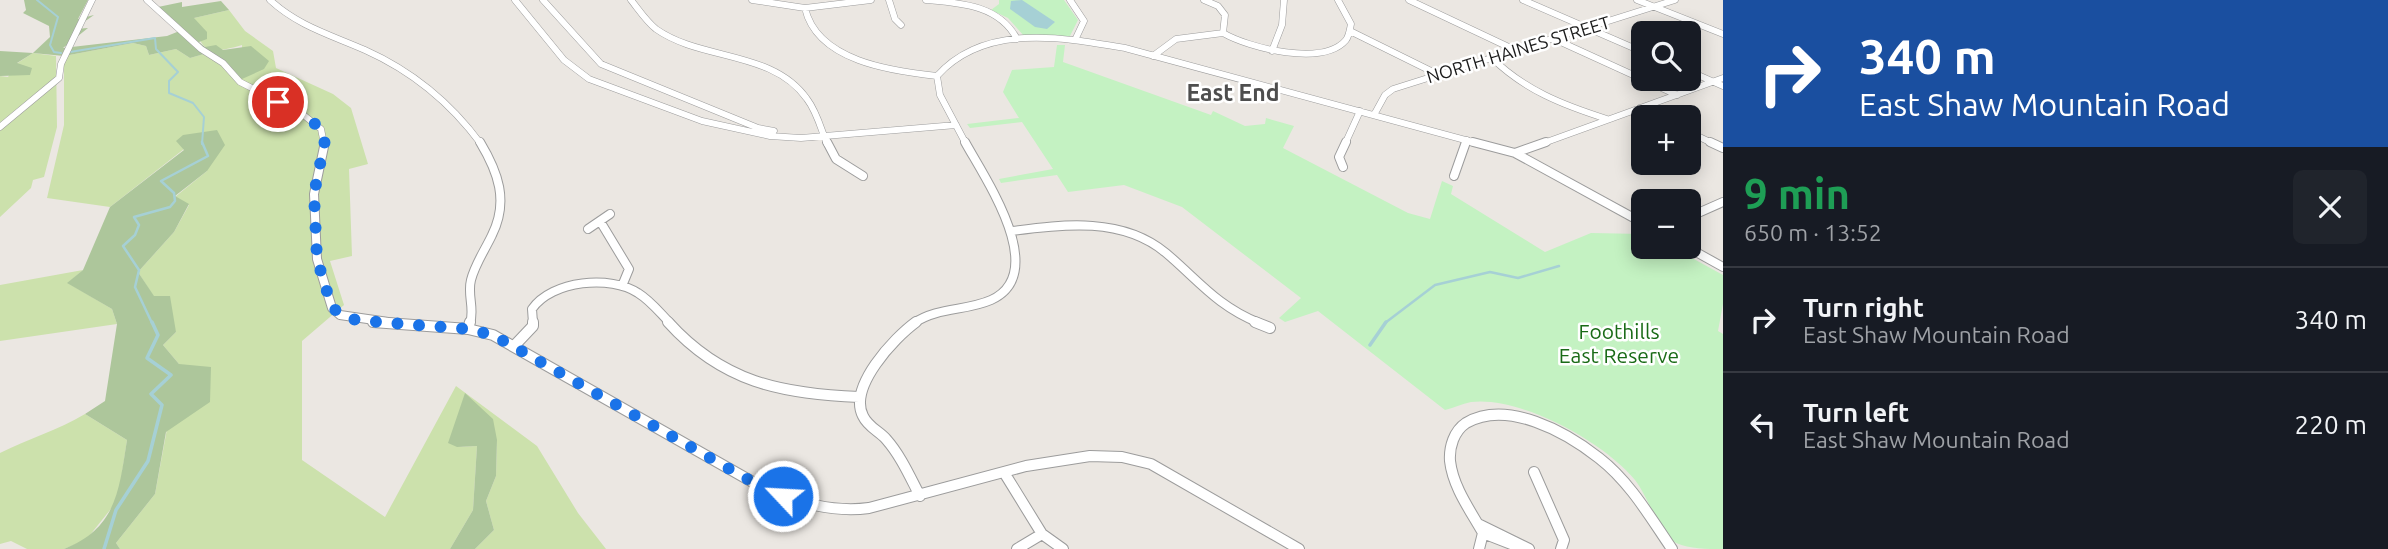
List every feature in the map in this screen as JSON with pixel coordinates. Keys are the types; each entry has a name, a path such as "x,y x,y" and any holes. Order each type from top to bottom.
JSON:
{"street":[{"path":"0,127 59,78 61,64 92,0"},
{"path":"147,0 201,49 223,63 240,82 301,113 321,129 325,140 314,194 317,259 332,308 351,319 468,329 515,345 765,489 802,504 861,509 1059,460 1095,455 1137,459 1151,464 1299,549"},
{"path":"270,0 286,16 309,29 388,60 416,76 440,95 491,161 502,190 503,207 473,271 470,306 473,314 468,329"},
{"path":"515,0 564,60 589,79 725,127 770,136 807,136 896,132 956,125"},
{"path":"543,0 592,57 611,70 758,128 807,136"},
{"path":"631,0 660,31 761,67 796,85 816,111 834,159 847,170 863,176"},
{"path":"752,0 805,8 871,0"},
{"path":"889,0 895,19 901,25"},
{"path":"926,0 975,8 1003,18 1010,24 1017,39"},
{"path":"1070,0 1084,21 1075,40"},
{"path":"1203,0 1218,6 1225,15 1223,33"},
{"path":"1272,51 1282,24 1284,0"},
{"path":"1153,56 1163,44 1179,37 1223,33 1238,43 1272,51 1324,50 1340,43 1350,32 1350,19 1338,0"},
{"path":"1409,0 1515,50"},
{"path":"1523,0 1631,47"},
{"path":"1637,0 1723,34"},
{"name":"NORTH HAINES STREET","path":"1374,115 1388,92 1437,74 1675,0"},
{"path":"805,8 809,23 817,35 848,54 887,69 937,76"},
{"path":"1350,32 1366,37 1437,74"},
{"path":"1552,38 1677,94"},
{"path":"920,496 892,447 864,418 859,397 887,349 907,328 934,312 972,305 1002,294 1012,281 1016,252 1012,231 940,95 937,76 947,61 964,50 1017,39 1075,40 1153,56 1515,153 1631,216"},
{"path":"1491,57 1524,87 1556,102 1609,120"},
{"path":"1701,76 1723,86"},
{"path":"1648,105 1723,78"},
{"path":"1343,167 1339,157 1360,111"},
{"path":"1515,153 1631,111"},
{"path":"1701,138 1723,148"},
{"path":"1454,176 1467,140"},
{"path":"1701,212 1723,202"},
{"path":"588,229 610,214"},
{"path":"600,221 629,269 622,286"},
{"path":"1012,231 1077,225 1110,227 1133,234 1160,248 1223,306 1270,328"},
{"path":"1701,255 1723,267"},
{"path":"515,345 531,330 534,322 532,309 544,297 587,284 622,286 647,296 689,345 718,367 800,394 859,397"},
{"path":"1479,549 1481,528 1450,464 1450,449 1459,430 1466,423 1486,415 1500,415 1539,425 1574,440 1599,458 1635,495 1672,549"},
{"path":"1534,472 1564,540 1560,549"},
{"path":"1005,474 1042,534 1063,549"},
{"path":"1481,528 1527,549"},
{"path":"1017,549 1042,534"}],"green space":[{"path":"24,0 88,0 78,19 94,15 74,29 88,28 63,48 167,36 182,30 158,7 182,2 182,7 221,1 229,10 194,18 207,32 207,39 199,42 205,47 216,45 223,50 251,46 269,61 264,69 242,79 211,52 190,58 176,49 149,55 146,46 133,43 64,56 33,53 50,37 49,26 23,13 26,10"},
{"path":"999,0 1064,0 1078,20 1069,38 1024,36 1008,18 991,10 999,4"},
{"path":"229,10 245,31 273,51 276,68 333,94 351,108 368,164 349,169 352,256 330,261 344,305 302,341 302,460 385,517 456,386 537,446 578,513 606,549 475,549 494,530 486,501 496,476 497,440 457,447 477,446 473,510 450,549 120,549 116,543 155,494 179,364 163,345 176,332 138,272 174,232 189,205 175,197 207,171 184,149 110,207 47,198 64,125 64,56 133,43 146,46 149,55 176,49 190,58 211,52 242,78 242,45 213,50 203,45 196,30 194,18"},
{"name":"Foothills East Reserve","path":"1057,45 1065,45 1063,62 1211,115 1213,111 1245,126 1265,124 1266,118 1294,126 1283,148 1408,213 1430,219 1442,181 1453,186 1451,194 1545,252 1591,233 1631,234 1631,259 1694,259 1723,275 1723,304 1718,331 1723,334 1723,549 1693,548 1669,538 1658,523 1640,487 1621,465 1560,424 1513,406 1491,402 1471,402 1445,410 1318,311 1285,322 1279,318 1301,298 1182,207 1124,185 1068,192 1057,175 1001,183 999,179 1053,169 1022,122 970,128 967,124 1019,118 1003,92 1012,70 1054,67"},
{"path":"0,51 33,53 17,63 32,68 30,75 0,76"},
{"path":"33,53 56,56 57,127 44,177 33,180 31,188 0,217 0,76 8,77 16,64"},
{"path":"217,130 225,145 207,171 175,196 189,204 174,232 138,272 154,296 170,296 176,332 163,345 179,364 211,367 210,402 166,432 155,494 116,543 120,549 64,549 82,540 105,518 118,491 127,440 85,414 105,401 117,324 112,309 67,283 83,270 110,207 184,150 176,141 183,135"},
{"path":"83,270 68,283 112,309 117,324 0,341 0,285"},
{"path":"465,393 493,419 497,440 496,476 486,501 494,530 475,549 450,549 473,510 477,446 457,447 448,443"},
{"path":"85,414 127,440 118,500 86,540 64,549 27,549 11,541 0,544 0,453"}],"water":[{"path":"1022,0 1055,22 1047,29 1035,27 1010,9 1011,1"}],"waterway":[{"path":"37,0 58,17 50,45 54,52 61,53"},
{"path":"70,52 155,38 156,49 178,72 169,81 169,93 193,103 204,117 202,142"},
{"path":"152,323 135,287 139,270 123,246 135,235 139,225 134,217 170,207 175,201 174,193 161,181 208,156 202,142"},
{"path":"1386,323 1435,285 1490,272 1518,278 1559,266"},
{"path":"104,549 116,510 148,461 162,405 151,394 171,375 147,358 158,335 152,322"},
{"path":"1370,345 1386,323"}],"district":[{"name":"East End","path":"1233,92"}],"route":[{"path":"278,102 313,121 321,129 325,140 314,194 317,259 327,300 340,315 351,319 407,326 468,329 493,335 515,345 765,489 783,496"}]}
